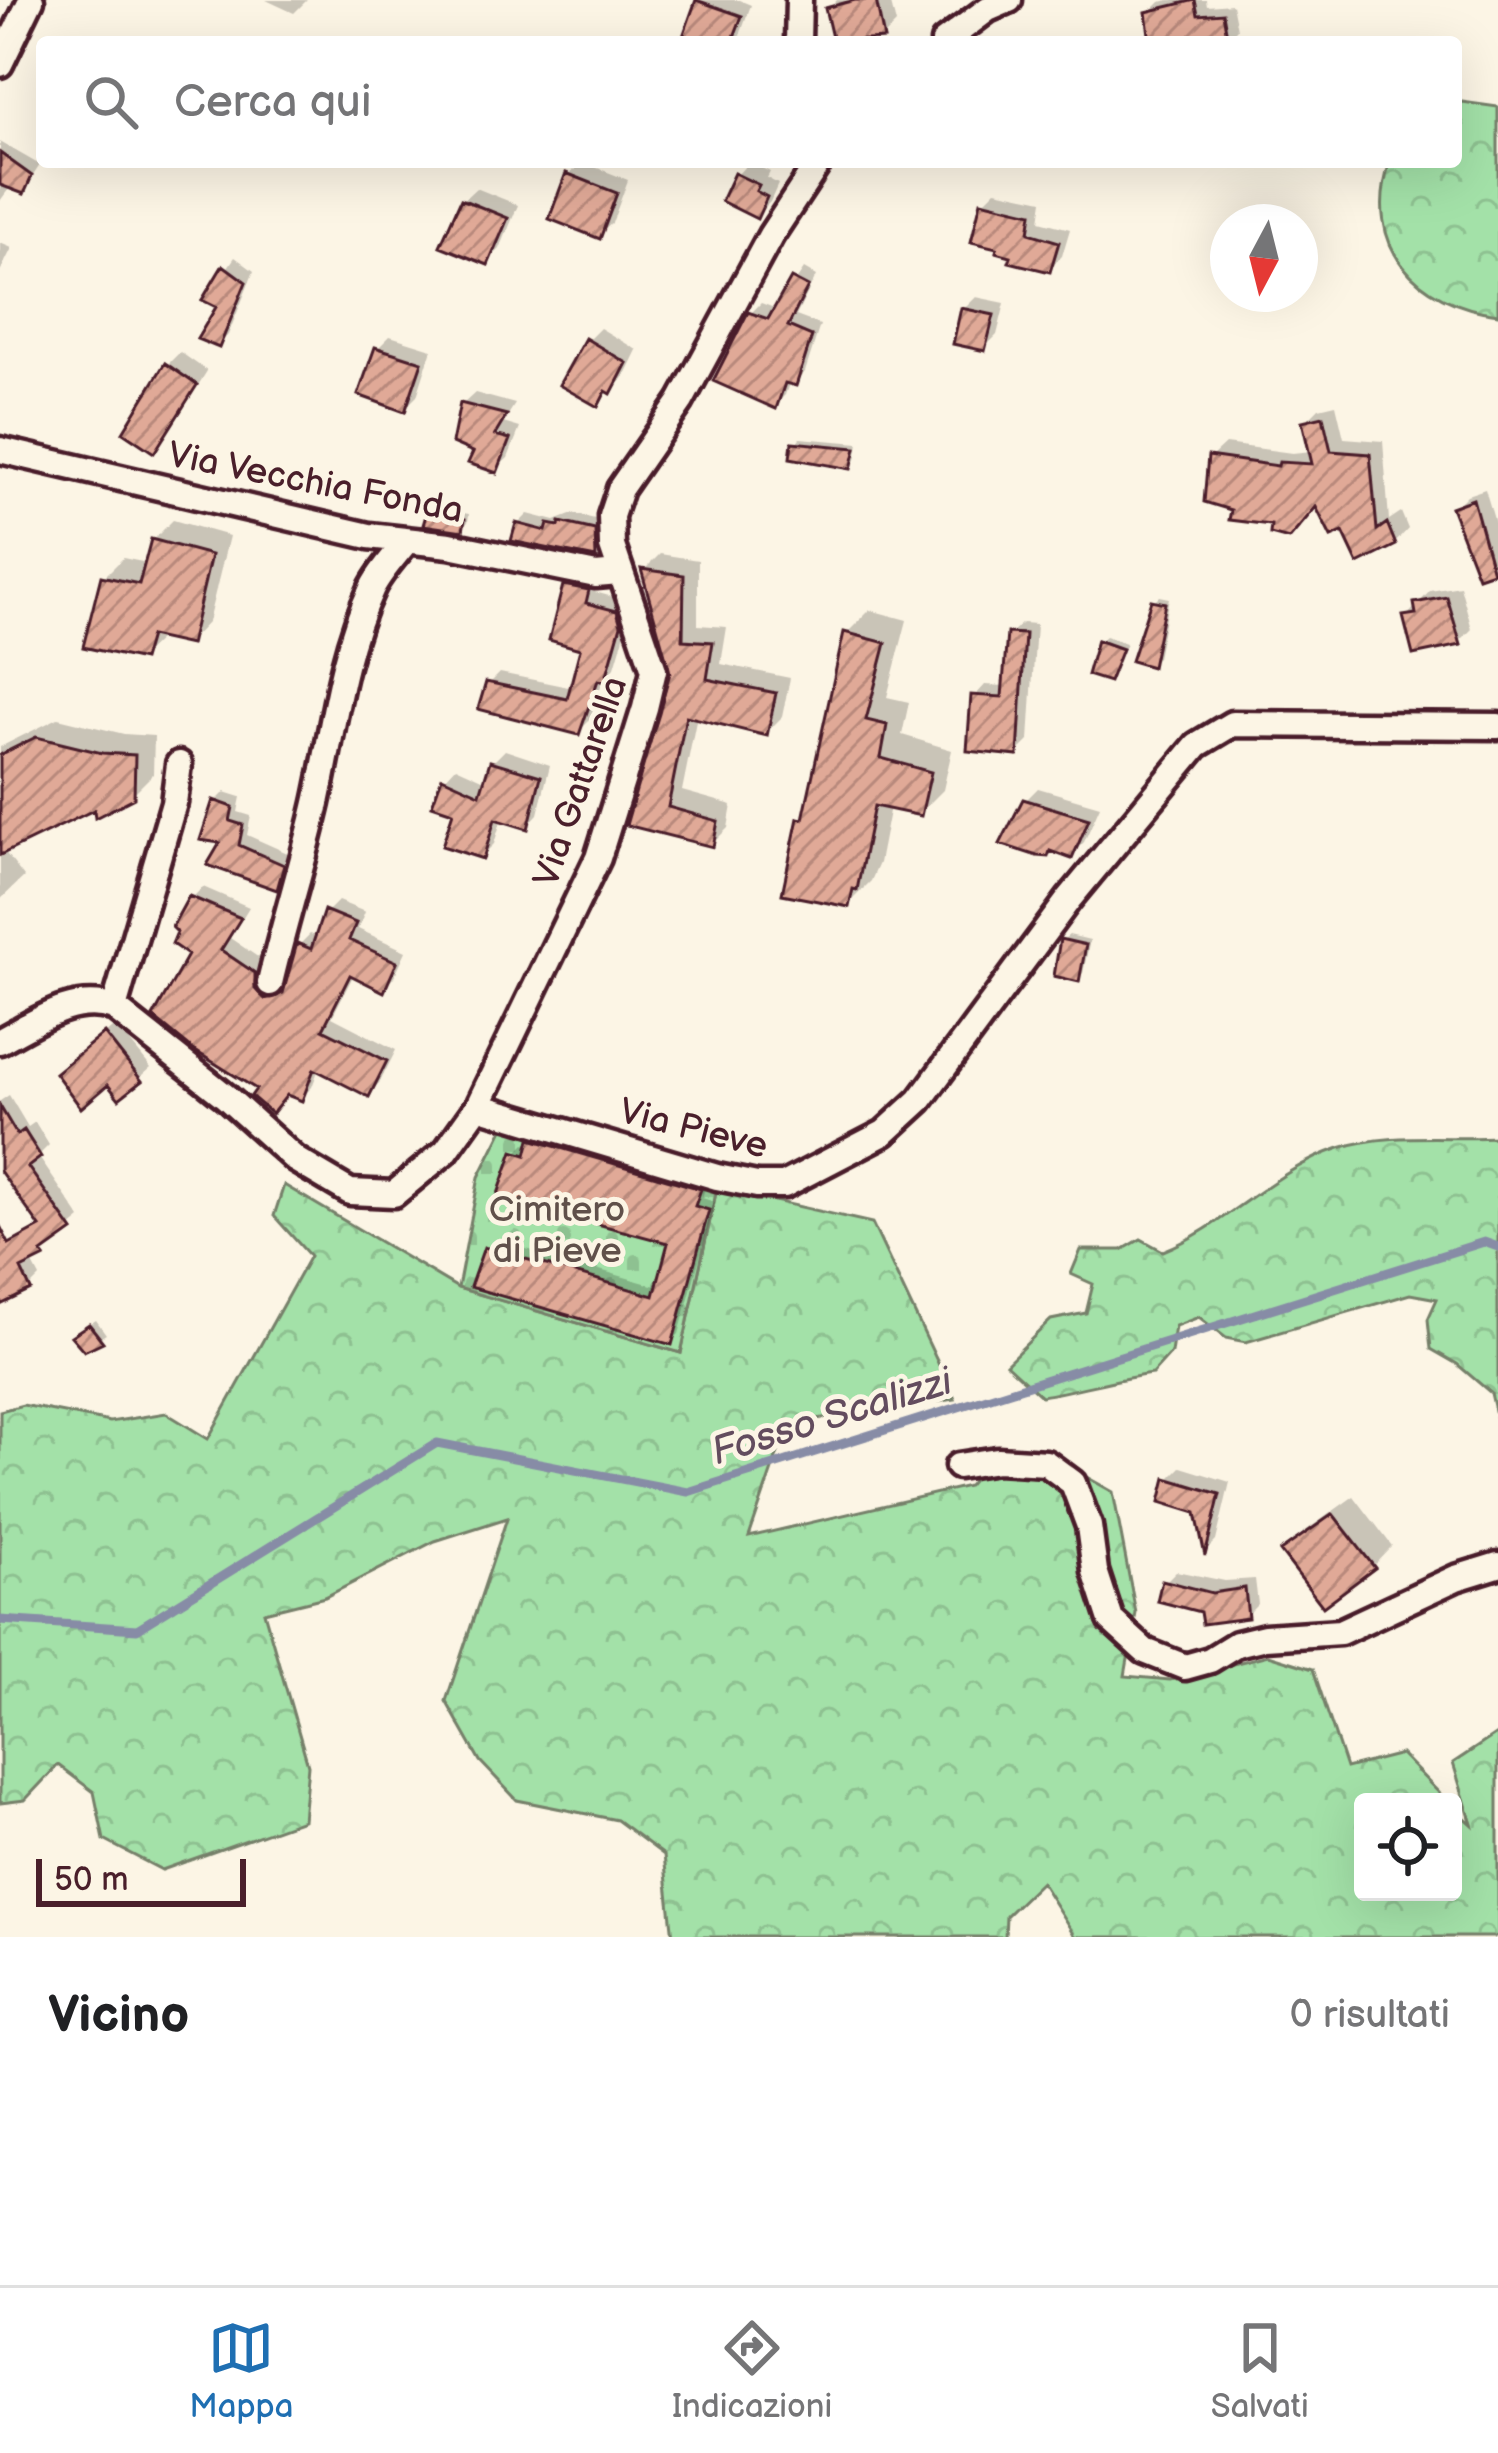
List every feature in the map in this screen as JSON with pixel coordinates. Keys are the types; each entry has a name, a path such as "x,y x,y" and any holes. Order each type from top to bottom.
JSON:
{"street":[{"path":"0,64 31,0"},
{"path":"798,36 799,0"},
{"path":"952,36 988,9 1009,0"},
{"name":"Via Gattarella","path":"478,1106 598,858 654,670 612,546 611,516 620,489 681,400 771,235 815,168"},
{"name":"Via Vecchia Fonda","path":"0,450 404,543 450,545 596,575 619,573"},
{"path":"269,983 304,857 334,705 354,636 374,585 404,543"},
{"name":"Via Pieve","path":"478,1106 717,1177 784,1185 884,1133 920,1100 1069,899 1197,745 1232,724 1498,726"},
{"path":"114,1008 174,803 179,764"},
{"path":"0,1042 63,1008 98,1002 114,1008 225,1096 296,1160 350,1192 394,1194 446,1150 478,1106"},
{"path":"958,1466 998,1460 1046,1463 1073,1483 1090,1526 1095,1570 1111,1620 1145,1652 1185,1666 1265,1637 1340,1632 1456,1578 1498,1565"}],"green space":[{"path":"1462,102 1498,107 1498,314 1443,298 1403,266 1390,244 1383,192 1389,168 1462,168"},
{"name":"Cimitero di Pieve","path":"506,1123 717,1188 681,1353 458,1288 479,1177"},
{"path":"1498,1137 1498,1424 1491,1393 1431,1349 1428,1319 1437,1299 1410,1294 1246,1342 1226,1338 1199,1317 1175,1326 1171,1353 1152,1374 1041,1396 1006,1364 1051,1320 1086,1313 1093,1284 1071,1274 1081,1250 1122,1250 1141,1239 1163,1251 1293,1170 1340,1148 1398,1138"},
{"path":"284,1185 458,1288 681,1353 717,1188 872,1223 955,1399 788,1423 749,1537 968,1486 994,1454 1056,1460 1113,1492 1136,1613 1125,1676 1170,1680 1268,1655 1313,1669 1346,1768 1401,1754 1439,1793 1354,1793 1354,1901 1462,1901 1462,1815 1472,1824 1453,1763 1498,1733 1498,1937 1080,1937 1041,1882 1006,1916 1005,1937 673,1937 664,1855 617,1820 517,1800 480,1761 446,1701 507,1518 435,1541 325,1597 264,1612 308,1765 303,1820 162,1870 104,1840 94,1792 58,1765 25,1800 0,1803 0,1411 23,1405 110,1422 166,1413 208,1439 310,1256 274,1216"}],"building":[{"path":"696,0 742,16 734,36 683,36"},
{"path":"876,0 883,36 832,36 825,8"},
{"path":"1195,0 1198,15 1223,13 1227,36 1149,36 1146,12"},
{"path":"0,153 32,176 24,194 0,185"},
{"path":"566,173 617,193 600,239 549,219"},
{"path":"734,173 759,185 756,191 767,197 757,219 721,201"},
{"path":"461,199 508,218 488,265 440,246"},
{"path":"981,201 1032,213 1029,233 1059,242 1050,272 1009,262 1011,256 996,252 997,248 971,242"},
{"path":"223,265 246,282 219,348 197,339 216,307 202,300"},
{"path":"791,278 808,287 788,326 812,336 796,386 785,383 776,409 713,381 748,312 768,319"},
{"path":"961,308 994,315 985,351 953,344"},
{"path":"585,338 627,363 611,394 606,391 598,407 559,385"},
{"path":"375,347 422,362 405,412 358,395"},
{"path":"165,363 197,385 154,453 123,432"},
{"path":"460,403 507,415 495,435 510,439 497,473 468,463 473,452 452,443"},
{"path":"1323,416 1331,451 1370,454 1377,530 1387,523 1396,545 1358,564 1343,532 1331,537 1316,507 1289,539 1270,534 1271,525 1229,520 1231,510 1204,502 1208,456 1278,466 1279,462 1312,464 1302,421"},
{"path":"792,442 856,448 851,469 790,458"},
{"path":"1473,499 1493,572 1478,577 1451,507"},
{"path":"427,512 465,519 463,531 423,525"},
{"path":"560,522 595,530 596,558 511,541 516,523 546,531 548,524 559,526"},
{"path":"151,539 211,555 190,645 150,636 143,660 83,647 101,576 139,584"},
{"path":"641,569 684,575 683,640 713,642 707,679 776,693 767,736 686,716 668,807 718,821 713,847 626,825 670,673"},
{"path":"563,585 589,590 586,603 617,611 621,625 605,682 598,680 579,735 478,709 486,682 567,699 580,649 549,640"},
{"path":"1447,597 1461,645 1413,655 1403,616 1416,614 1414,603"},
{"path":"1151,600 1165,603 1152,667 1131,661"},
{"path":"844,632 886,643 866,720 887,725 881,758 931,772 921,816 874,806 857,890 853,889 849,907 782,894"},
{"path":"1007,633 1025,634 1018,756 967,751 971,695 1002,697"},
{"path":"1097,640 1122,649 1109,682 1087,675"},
{"path":"36,737 102,753 135,755 134,798 95,818 94,810 0,855 0,755"},
{"path":"490,761 541,776 528,829 495,819 483,859 442,846 453,812 432,805 442,777 480,794"},
{"path":"1023,799 1089,819 1072,859 1050,851 1048,857 1037,856 1000,844"},
{"path":"213,800 233,807 230,821 243,825 239,845 284,865 277,890 207,865 220,843 200,840"},
{"path":"189,896 241,918 221,950 255,973 255,989 265,999 283,993 297,943 311,949 324,910 356,923 349,940 397,962 384,992 350,975 323,1029 387,1061 369,1097 314,1069 302,1101 287,1095 272,1114 251,1096 256,1089 192,1049 153,1017 188,955 172,944 177,932 172,927"},
{"path":"1060,939 1086,945 1079,982 1054,976"},
{"path":"104,1033 142,1081 119,1099 108,1085 81,1108 55,1073"},
{"path":"0,1106 17,1135 24,1130 41,1157 28,1167 73,1231 42,1253 45,1257 21,1269 31,1290 0,1305 0,1226 9,1244 40,1227 0,1171"},
{"path":"530,1139 701,1189 695,1206 709,1210 672,1345 470,1287 484,1247 654,1296 668,1243 497,1197 513,1151 526,1155"},
{"path":"89,1324 103,1342 84,1351 71,1336"},
{"path":"1166,1478 1220,1494 1205,1556 1196,1513 1160,1502"},
{"path":"1333,1514 1375,1568 1323,1607 1280,1551"},
{"path":"1162,1580 1212,1593 1245,1588 1248,1618 1202,1624 1200,1612 1157,1601"}],"waterway":[{"name":"Fosso Scalizzi","path":"0,1620 137,1629 437,1443 688,1492 1484,1242 1498,1247"}]}
